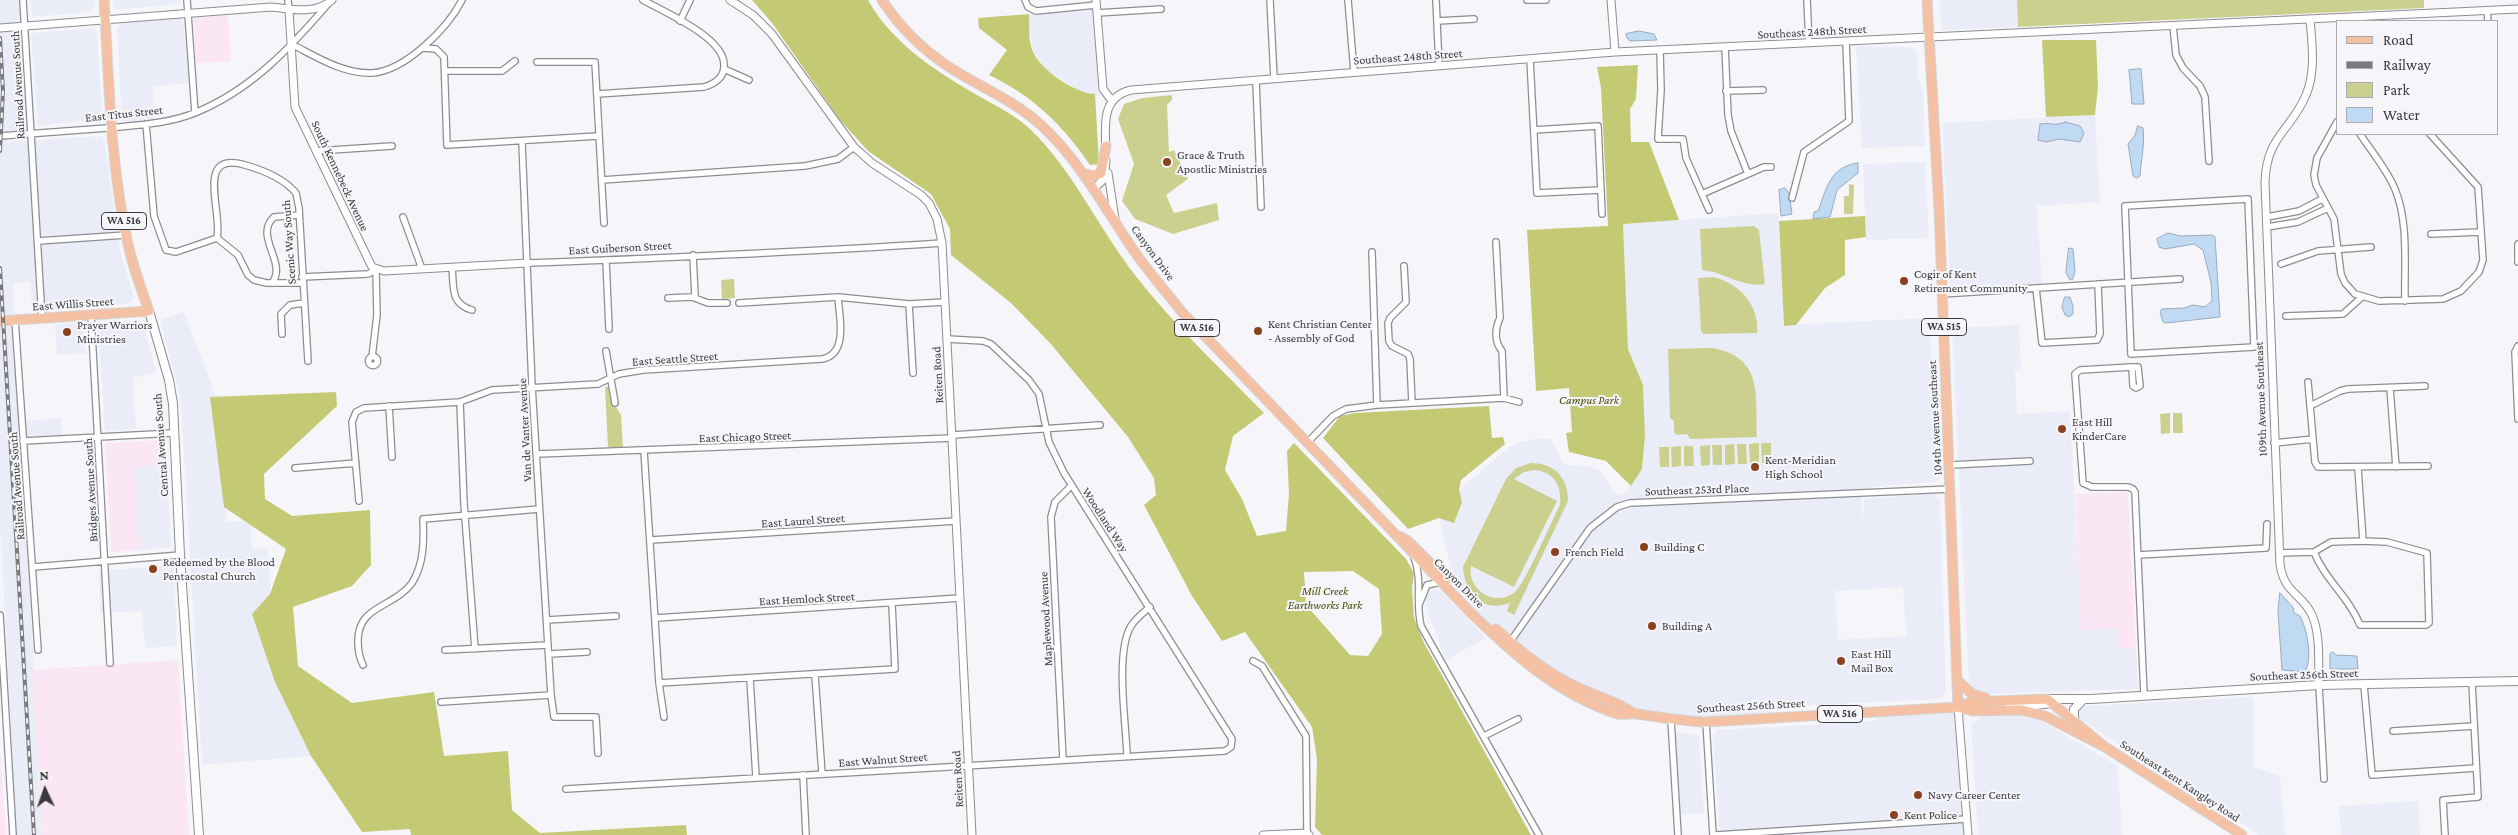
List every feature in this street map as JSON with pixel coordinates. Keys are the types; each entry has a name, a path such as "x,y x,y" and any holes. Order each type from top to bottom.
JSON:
{"main road":[{"name":"Central Avenue South","path":"104,0 118,191 126,236 170,386 199,835"},
{"name":"Canyon Drive","path":"882,0 898,23 917,42 948,66 1012,102 1042,125 1082,173 1144,266 1181,311 1397,535 1414,556 1508,644"},
{"name":"104th Avenue Southeast","path":"1927,0 1950,465 1958,707"},
{"path":"1082,173 1094,176 1101,173 1106,146"},
{"name":"East Willis Street","path":"0,322 149,311"},
{"name":"Canyon Drive","path":"1397,535 1408,540 1508,644"},
{"name":"Southeast 256th Street","path":"1508,644 1538,672 1592,704 1621,714 1635,714 1671,720 1706,722 1958,707 1971,702 1996,700 2081,702 2091,699"},
{"path":"1957,680 1974,695 1996,700"},
{"name":"Southeast 256th Street","path":"1958,707 1972,711 1996,710 2049,701 2319,685 2518,682"},
{"name":"Southeast Kent Kangley Road","path":"2049,701 2105,747"},
{"path":"2074,722 2074,709 2081,702"},
{"name":"Southeast Kent Kangley Road","path":"1996,710 2034,712 2064,726 2105,747 2242,835"},
{"path":"2064,726 2068,725 2092,736"}],"street":[{"name":"Railroad Avenue South","path":"23,0 42,318"},
{"path":"187,0 195,113"},
{"name":"South Kennebeck Avenue","path":"288,0 293,45 296,107 369,263 376,270"},
{"path":"293,45 334,66 373,73 384,70 423,48 447,24 462,0"},
{"path":"597,94 704,87 718,79 724,69 723,56 717,46 680,20 643,0"},
{"path":"680,20 690,0"},
{"name":"Reiten Road","path":"730,0 753,15 772,34 854,147 872,163 915,191 929,203 937,218 942,243 953,436 972,835"},
{"path":"1025,0 1028,7 1036,12 1096,2 1103,89 1112,100 1105,116 1106,156 1104,179 1093,190"},
{"path":"1270,0 1274,78"},
{"path":"1348,0 1354,72"},
{"path":"1436,0 1439,66"},
{"path":"1527,0 1546,0"},
{"path":"1611,0 1615,52"},
{"path":"1807,0 1809,43"},
{"name":"East Titus Street","path":"0,28 271,7 304,11 330,2"},
{"name":"East Titus Street","path":"0,136 146,124 195,113 217,103 246,85 293,45 330,2"},
{"path":"1097,13 1161,9"},
{"name":"Southeast 248th Street","path":"1112,100 1120,94 1131,90 1615,52 2310,19 2391,18 2518,9"},
{"path":"2488,10 2488,20"},
{"name":"109th Avenue Southeast","path":"2310,19 2311,80 2304,99 2281,131 2268,158 2265,172 2279,553 2284,582 2312,615 2316,631 2324,779"},
{"path":"1437,21 1474,20"},
{"path":"2173,26 2176,55 2183,68 2200,86 2205,97 2209,161"},
{"path":"1792,198 1804,152 1849,121 1846,41"},
{"path":"1725,47 1726,91 1731,131 1748,174"},
{"path":"423,48 436,48 444,57 447,145 598,136"},
{"path":"1660,50 1661,90 1658,139 1683,139 1686,158 1708,210"},
{"path":"1530,59 1537,194 1601,190"},
{"path":"445,71 502,71 515,61"},
{"path":"537,62 595,62 604,223"},
{"path":"724,69 749,80"},
{"path":"1256,80 1261,207"},
{"path":"1726,91 1763,90"},
{"path":"146,124 154,216 166,250 176,252 217,238"},
{"path":"2336,124 2315,166 2316,185 2336,228 2345,283 2355,294 2379,301 2443,299 2461,291 2479,272 2483,260 2478,187 2431,135"},
{"path":"1534,130 1598,126 1602,214"},
{"path":"2361,135 2391,181 2400,202 2403,229 2405,301"},
{"name":"Van de Vanter Avenue","path":"522,142 532,386 551,695 554,718 596,717 598,753"},
{"path":"316,150 392,146"},
{"path":"602,180 805,166 838,159 854,147"},
{"path":"1106,156 1110,197 1116,224"},
{"name":"Scenic Way South","path":"217,238 218,226 214,181 215,173 225,163 234,162 252,167 287,185 297,195 308,362"},
{"path":"1702,194 1764,167 1771,167"},
{"path":"2248,199 2254,347 2131,354 2127,282 2125,206 2248,199"},
{"path":"2267,217 2299,211 2322,199"},
{"path":"2267,227 2298,222 2328,208"},
{"path":"272,283 276,274 274,257 266,235 268,223 274,217 299,215"},
{"path":"403,217 422,269"},
{"path":"2431,234 2481,232"},
{"path":"38,241 126,236"},
{"name":"East Guiberson Street","path":"217,238 225,242 238,255 251,278 272,283 368,274 376,270 693,255 760,255 942,243"},
{"path":"1496,242 1500,318 1496,327 1497,346 1502,351 1504,398"},
{"path":"2518,244 2518,262"},
{"path":"2281,264 2318,251 2371,248"},
{"path":"1372,252 1377,405"},
{"path":"693,255 696,297"},
{"path":"606,260 609,329"},
{"path":"1404,266 1406,302 1388,322 1389,341 1392,346 1408,354 1410,359 1412,403"},
{"path":"452,267 456,302 461,307 472,310"},
{"path":"372,357 377,315 376,270"},
{"path":"1942,294 2180,279"},
{"path":"2036,288 2042,342 2097,340 2100,338 2098,284"},
{"path":"668,298 696,297 708,303 727,303"},
{"path":"739,303 838,297 909,304 945,302"},
{"name":"East Seattle Street","path":"356,463 352,422 356,412 364,408 460,402 492,390 532,386 598,384 619,374 643,370 827,358 834,353 839,343 838,297"},
{"path":"2286,316 2343,314 2362,297"},
{"path":"282,334 281,314 290,305 304,303"},
{"path":"909,304 913,373"},
{"name":"Bridges Avenue South","path":"91,315 110,663"},
{"name":"Railroad Avenue South","path":"15,320 38,650"},
{"name":"Woodland Way","path":"947,339 983,341 991,344 1038,391 1054,454 1071,486 1150,607 1232,739 1231,746"},
{"path":"2518,346 2515,358 2518,419"},
{"path":"606,351 615,403"},
{"path":"2132,366 2080,370 2075,374 2083,483 2086,486 2133,488 2144,696"},
{"path":"2308,382 2315,462 2318,467 2428,466"},
{"path":"2310,406 2340,391 2425,386"},
{"path":"2390,388 2396,467"},
{"path":"1308,442 1340,411 1377,405 1504,398 1520,402"},
{"path":"460,402 475,649"},
{"path":"389,406 392,457"},
{"name":"East Chicago Street","path":"537,454 644,451 953,436 1100,425"},
{"path":"23,441 174,433"},
{"path":"2274,443 2313,438"},
{"path":"644,451 659,683 664,717"},
{"path":"1950,465 2030,461"},
{"path":"295,468 356,463 359,501"},
{"path":"2358,468 2364,541"},
{"name":"Maplewood Avenue","path":"1063,759 1051,517 1055,502 1071,486"},
{"name":"Southeast 253rd Place","path":"1508,644 1590,528 1617,507 1630,503 1951,489"},
{"path":"363,664 358,654 359,627 365,618 398,596 412,582 422,557 423,519 539,509"},
{"name":"East Laurel Street","path":"651,540 956,521"},
{"path":"2138,555 2266,548 2267,524"},
{"path":"2279,553 2314,552 2331,542 2364,541 2387,542 2427,552 2429,623 2426,625 2360,625 2351,604 2320,566 2314,552"},
{"path":"33,567 180,555"},
{"path":"1414,556 1420,578 1417,594 1422,626 1540,835"},
{"path":"1418,605 1427,585 1441,582"},
{"name":"East Hemlock Street","path":"656,618 892,604 960,598"},
{"path":"659,683 750,680 895,669 892,604"},
{"path":"1127,755 1123,668 1125,641 1131,625 1150,607"},
{"path":"0,615 14,835"},
{"path":"547,620 616,616"},
{"path":"446,650 548,645"},
{"path":"549,654 587,652"},
{"path":"1253,661 1262,666 1306,736 1308,834 1263,835"},
{"path":"815,675 822,774"},
{"path":"750,680 756,777"},
{"path":"2446,835 2443,800 2478,797 2472,683"},
{"path":"2364,685 2372,774 2476,768"},
{"path":"441,702 551,695"},
{"name":"104th Avenue Southeast","path":"1958,707 1968,835"},
{"path":"1484,736 1518,719"},
{"path":"1671,720 1678,835"},
{"path":"1706,722 1714,835 1967,820"},
{"path":"2393,731 2474,726"},
{"name":"East Walnut Street","path":"566,789 1127,755 1225,751 1231,746"},
{"path":"803,775 806,835"}],"shaded area":[{"path":"0,0 23,0 30,134 8,136 7,142 102,136 105,143 121,255 134,297 132,301 125,304 32,311 30,282 13,284 43,835 17,835 0,524"},
{"path":"31,0 95,0 95,7 90,12 32,17"},
{"path":"113,0 180,0 180,4 114,10"},
{"path":"1940,0 2017,0 2018,27 1944,30 1941,26"},
{"path":"1093,10 1099,95 1084,94 1045,69 1032,49 1029,14"},
{"path":"228,15 231,61 196,63 194,18"},
{"path":"180,18 183,21 189,83 153,86 155,121 122,124 117,28 122,22"},
{"path":"93,28 97,32 102,114 100,119 38,126 31,33"},
{"path":"1856,46 1911,47 1917,51 1918,79 1923,90 1925,146 1862,148"},
{"path":"2095,115 2100,202 2037,206 2042,284 1950,289 1942,123"},
{"path":"1925,162 1929,238 1866,240 1863,164"},
{"name":"Kent-Meridian High School","path":"1778,213 1784,325 1929,318 1940,479 1934,482 1870,487 1870,493 1861,494 1863,521 1864,499 1934,494 1940,500 1946,692 1939,699 1773,707 1773,718 1671,720 1612,708 1593,701 1539,670 1458,597 1437,509 1509,447 1520,442 1551,439 1564,465 1588,466 1600,471 1614,492 1622,496 1633,484 1642,469 1645,436 1643,385 1628,349 1623,224","holes":["1903,587 1906,636 1838,640 1835,591"]},
{"path":"184,312 219,405 226,522 250,521 252,549 268,548 275,682 311,756 202,765 181,401 160,320"},
{"path":"135,322 144,327 156,372 133,378 136,429 105,431 98,325"},
{"path":"82,323 86,353 57,355 55,324"},
{"path":"2019,325 2021,369 2015,370 2017,414 2070,411 2081,630 2118,628 2119,649 2136,648 2138,689 1983,694 1978,693 1969,684 1952,328"},
{"path":"61,418 62,435 27,437 26,421"},
{"path":"161,440 166,448 167,465 134,468 138,537 141,537 141,550 111,552 105,443"},
{"path":"167,465 171,547 141,550 141,537 138,537 134,467"},
{"path":"2128,492 2136,648 2119,649 2117,628 2081,630 2075,494"},
{"path":"171,565 174,569 177,646 145,648 142,611 100,613 99,571"},
{"path":"1432,588 1442,592 1486,638 1446,660 1427,610 1426,595"},
{"path":"178,660 189,835 43,835 32,670"},
{"path":"2253,697 2254,767 2280,776 2285,835 2260,835 2078,718 2078,712 2085,706"},
{"path":"1958,707 1968,835 1720,835 1713,737 1717,730 1876,721 1875,712"},
{"path":"2020,715 2038,719 2118,766 2122,835 1978,835 1971,724 1982,717"},
{"path":"1674,732 1699,735 1704,813 1679,815"},
{"path":"0,753 6,829 6,835 0,835"},
{"path":"2418,801 2420,835 2341,835 2339,806"}],"green space":[{"name":"Mill Creek Earthworks Park","path":"752,0 868,0 890,31 904,45 935,69 1012,115 1037,136 1076,186 1135,275 1197,346 1264,413 1233,436 1225,470 1242,499 1257,536 1286,531 1289,494 1287,451 1294,443 1406,559 1414,573 1412,588 1414,618 1424,643 1531,835 1322,835 1315,827 1317,759 1312,727 1245,632 1222,641 1192,596 1144,505 1156,495 1154,478 1128,437 1050,343 1011,303 951,255 950,229 931,194 868,151 840,120 772,23","holes":["1353,571 1379,589 1382,634 1368,656 1350,655 1306,605 1304,572"]},
{"path":"2017,0 2424,0 2424,8 2018,27"},
{"path":"1029,14 1031,45 1036,57 1050,72 1068,85 1087,93 1095,94 1099,164 1090,165 1058,124 1033,102 1020,92 989,75 1007,50 979,28 978,18"},
{"path":"2042,40 2096,40 2098,87 2095,115 2046,117"},
{"name":"Campus Park","path":"1638,65 1636,99 1630,109 1631,142 1649,142 1679,220 1623,224 1628,349 1643,385 1645,436 1642,469 1631,486 1606,461 1569,452 1566,433 1572,432 1569,388 1536,391 1527,230 1608,226 1601,88 1597,67"},
{"path":"1172,95 1172,100 1167,105 1169,152 1174,150 1188,179 1166,195 1174,213 1217,203 1219,220 1173,234 1135,219 1122,201 1134,164 1118,119 1124,104 1142,98"},
{"path":"1849,184 1854,185 1853,214 1844,214 1844,196 1849,196"},
{"path":"1865,216 1866,237 1845,240 1845,275 1825,288 1796,325 1784,326 1779,221"},
{"path":"1754,226 1759,230 1765,284 1749,284 1702,270 1700,229"},
{"path":"1713,277 1731,284 1746,297 1755,313 1757,333 1704,334 1701,331 1698,278"},
{"path":"734,279 735,298 722,299 721,280"},
{"path":"1713,348 1729,353 1741,360 1749,369 1756,393 1757,437 1690,439 1687,434 1677,435 1674,432 1674,421 1670,418 1668,349"},
{"path":"612,386 614,404 621,415 623,447 608,447 605,387"},
{"path":"336,392 337,406 264,474 265,499 292,516 370,510 371,565 352,586 293,607 298,666 352,703 434,692 444,756 508,751 512,810 540,833 686,825 687,835 411,835 410,829 362,832 311,756 275,682 252,614 270,594 286,549 224,507 210,397"},
{"path":"1489,406 1492,438 1503,437 1505,444 1461,480 1459,490 1462,502 1454,523 1439,518 1408,529 1323,438 1340,416 1355,413"},
{"path":"2170,413 2170,433 2161,434 2160,414"},
{"path":"2173,413 2182,413 2183,433 2173,433"},
{"path":"1759,443 1759,463 1750,464 1749,444"},
{"path":"1761,443 1771,443 1771,463 1762,463"},
{"path":"1734,444 1735,464 1725,465 1725,445"},
{"path":"1737,444 1746,444 1747,464 1738,464"},
{"path":"1710,445 1710,465 1701,466 1700,446"},
{"path":"1712,445 1722,445 1722,465 1713,465"},
{"path":"1681,446 1681,466 1672,467 1671,447"},
{"path":"1684,446 1693,446 1694,466 1684,466"},
{"path":"1659,447 1669,447 1669,467 1660,467"},
{"path":"1531,463 1553,469 1562,478 1568,501 1514,615 1507,611 1510,603 1491,605 1476,599 1467,585 1463,567 1506,479 1516,468","holes":["1542,471 1556,482 1560,492 1560,505 1525,577 1515,592 1499,598 1484,594 1473,582 1471,566 1514,587 1557,501 1514,479 1524,472"]}],"water":[{"path":"1639,31 1654,34 1657,40 1630,41 1627,38 1626,34"},
{"path":"2141,69 2144,104 2132,104 2129,70"},
{"path":"2065,122 2080,126 2084,133 2080,142 2059,139 2046,142 2038,140 2040,124"},
{"path":"2138,126 2143,128 2144,140 2140,176 2137,178 2133,176 2128,144 2135,135"},
{"path":"1858,163 1858,173 1837,190 1830,217 1813,219 1814,212 1818,211 1827,186 1835,174 1849,165"},
{"path":"1785,188 1789,193 1792,214 1781,216 1779,190"},
{"path":"2168,233 2181,236 2212,235 2215,237 2220,317 2163,322 2160,312 2162,309 2184,308 2193,305 2205,307 2212,301 2211,282 2203,250 2194,244 2165,249 2159,247 2157,239"},
{"path":"2069,248 2073,249 2075,271 2073,279 2070,280 2066,273"},
{"path":"2065,297 2070,297 2073,306 2073,314 2069,317 2065,315 2062,307"},
{"path":"2280,593 2293,607 2294,613 2300,616 2305,628 2309,659 2305,672 2282,670 2278,612"},
{"path":"2333,652 2336,655 2357,656 2358,669 2330,669 2330,654"}],"railway":[{"path":"0,38 3,91 0,151"},
{"path":"0,268 34,835"}],"place":[{"name":"Grace & Truth Apostlic Ministries","path":"1167,162"},
{"name":"Cogir of Kent Retirement Community","path":"1904,281"},
{"name":"Kent Christian Center - Assembly of God","path":"1258,331"},
{"name":"Prayer Warriors Ministries","path":"67,332"},
{"name":"East Hill KinderCare","path":"2062,429"},
{"name":"Kent-Meridian High School","path":"1755,467"},
{"name":"Building C","path":"1644,547"},
{"name":"French Field","path":"1555,552"},
{"name":"Redeemed by the Blood Pentacostal Church","path":"153,569"},
{"name":"Building A","path":"1652,626"},
{"name":"East Hill Mail Box","path":"1841,661"},
{"name":"Navy Career Center","path":"1918,795"},
{"name":"Kent Police","path":"1894,815"}]}
